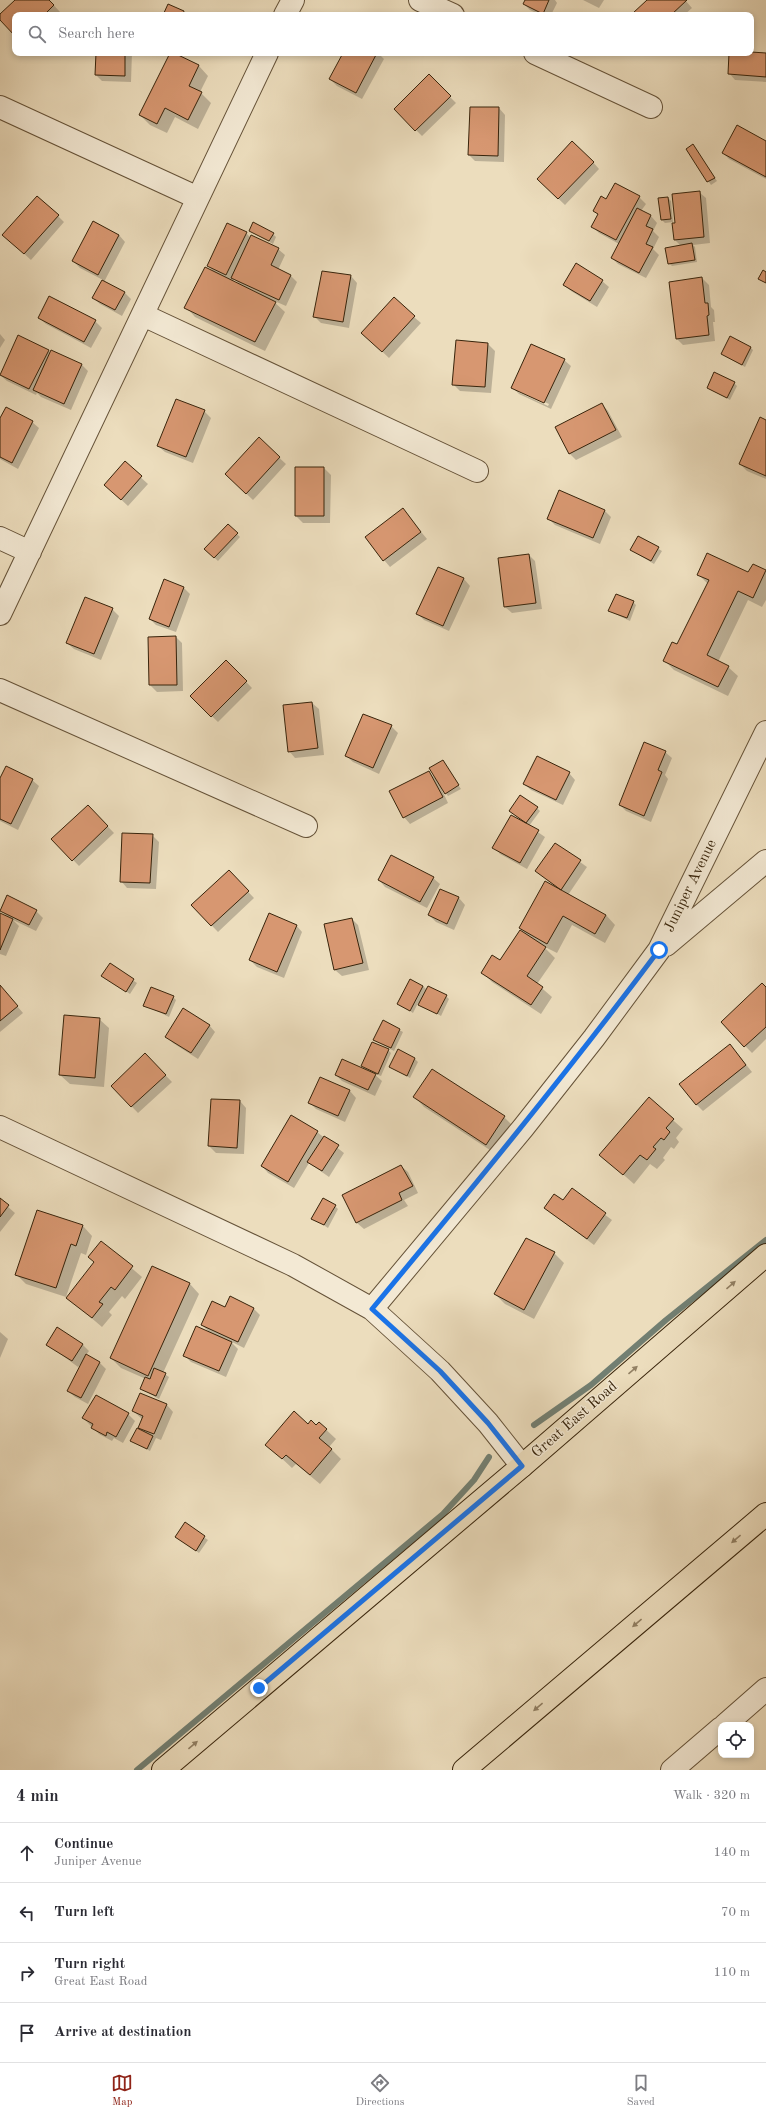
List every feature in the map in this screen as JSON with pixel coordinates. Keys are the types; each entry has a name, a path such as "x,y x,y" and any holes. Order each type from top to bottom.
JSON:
{"main road":[{"name":"Great East Road","path":"163,1770 522,1466 766,1255"},
{"path":"464,1770 766,1514"}],"street":[{"path":"286,12 292,0"},
{"path":"420,0 446,12"},
{"path":"0,614 266,56"},
{"path":"541,56 651,107"},
{"path":"0,107 198,198"},
{"path":"143,315 477,471"},
{"path":"0,538 30,552"},
{"path":"0,690 306,826"},
{"name":"Juniper Avenue","path":"372,1309 523,1128 594,1038 659,950 766,732"},
{"path":"659,950 766,861"},
{"path":"0,1127 293,1265 372,1309 440,1371 488,1423 522,1466"},
{"path":"728,1722 766,1689"},
{"path":"672,1770 718,1731"}],"building":[{"path":"15,0 49,0 54,5 47,12 12,12 12,33 0,20 0,14"},
{"path":"525,0 549,0 544,12 539,12 523,4"},
{"path":"647,0 687,0 674,12 634,12"},
{"path":"168,4 184,11 184,12 164,12"},
{"path":"754,52 766,53 766,77 728,74 729,56 754,56"},
{"path":"96,56 125,56 125,76 95,75"},
{"path":"168,56 180,56 199,65 189,86 202,92 188,120 165,108 157,124 139,115"},
{"path":"341,56 375,56 356,93 329,79"},
{"path":"429,74 451,96 415,131 394,109"},
{"path":"470,107 499,107 498,156 468,155"},
{"path":"737,125 766,141 766,177 722,153"},
{"path":"572,141 594,162 558,199 537,179"},
{"path":"693,144 715,178 707,182 686,149"},
{"path":"615,183 640,196 616,240 591,227 598,214 593,211 601,196 606,199"},
{"path":"700,191 704,237 674,240 672,223 675,223 672,194"},
{"path":"37,196 59,215 24,254 2,235"},
{"path":"668,197 671,219 661,220 658,198"},
{"path":"637,208 651,215 646,226 653,229 646,244 653,247 639,273 611,258"},
{"path":"93,221 119,235 98,275 72,261"},
{"path":"253,222 274,233 269,241 249,231"},
{"path":"227,223 247,232 226,275 207,266"},
{"path":"251,235 279,248 271,265 291,275 279,300 231,278"},
{"path":"692,243 695,260 668,264 665,248"},
{"path":"576,263 603,280 590,301 563,285"},
{"path":"205,267 276,302 255,342 184,308"},
{"path":"763,270 766,272 766,283 758,279"},
{"path":"322,271 351,275 343,322 313,317"},
{"path":"702,277 705,303 708,303 709,315 707,316 709,335 676,339 669,282"},
{"path":"102,280 125,292 115,310 92,298"},
{"path":"49,296 96,320 84,342 38,318"},
{"path":"394,297 415,316 382,352 361,333"},
{"path":"18,335 49,350 29,389 0,375"},
{"path":"730,336 751,347 742,365 721,354"},
{"path":"456,340 488,343 485,387 452,385"},
{"path":"531,344 565,359 544,403 511,388"},
{"path":"51,350 82,364 64,404 33,390"},
{"path":"714,372 735,382 727,398 707,388"},
{"path":"176,399 205,410 186,457 157,446"},
{"path":"602,403 616,430 569,454 555,427"},
{"path":"6,407 33,421 12,463 0,457 0,418"},
{"path":"760,417 766,420 766,476 739,464"},
{"path":"259,437 280,457 246,494 225,474"},
{"path":"125,461 142,476 121,500 104,485"},
{"path":"295,467 324,467 324,516 295,516"},
{"path":"559,490 605,510 593,538 547,519"},
{"path":"403,508 421,532 383,561 365,537"},
{"path":"228,524 238,533 214,558 204,549"},
{"path":"638,536 659,547 651,561 630,550"},
{"path":"707,553 748,572 753,564 766,570 753,598 738,591 707,655 729,666 718,687 663,661 672,642 677,644 709,580 697,575"},
{"path":"529,554 536,603 504,607 498,558"},
{"path":"438,567 464,578 443,626 416,614"},
{"path":"164,579 184,587 169,627 149,619"},
{"path":"616,594 634,601 627,618 608,611"},
{"path":"85,597 113,608 94,654 66,643"},
{"path":"176,636 177,685 149,685 148,637"},
{"path":"226,660 247,681 211,717 190,696"},
{"path":"312,702 318,748 288,752 283,705"},
{"path":"363,714 392,725 373,768 345,756"},
{"path":"644,742 666,751 658,770 662,772 644,816 619,805"},
{"path":"537,756 570,772 556,800 523,784"},
{"path":"443,760 459,785 445,794 429,768"},
{"path":"6,766 33,779 11,824 0,819 0,778"},
{"path":"429,771 443,797 403,818 389,791"},
{"path":"520,795 538,807 526,823 509,811"},
{"path":"88,805 108,826 72,861 51,839"},
{"path":"511,815 539,830 520,863 492,848"},
{"path":"122,833 153,834 150,883 120,882"},
{"path":"555,843 581,860 561,890 535,871"},
{"path":"391,855 434,877 420,902 378,880"},
{"path":"229,870 249,891 211,926 191,905"},
{"path":"545,881 606,915 595,934 563,916 547,944 519,928"},
{"path":"440,889 459,897 447,924 428,915"},
{"path":"7,895 37,910 29,925 0,911"},
{"path":"0,913 13,919 0,950"},
{"path":"269,913 297,925 277,972 249,960"},
{"path":"352,918 363,963 334,970 324,924"},
{"path":"520,930 546,947 527,976 543,987 531,1005 481,973 492,955 500,960"},
{"path":"110,963 134,979 126,992 101,976"},
{"path":"410,979 423,986 410,1011 397,1004"},
{"path":"762,983 766,987 766,1027 744,1047 721,1022"},
{"path":"0,985 18,1006 0,1021"},
{"path":"428,986 447,995 437,1014 418,1005"},
{"path":"151,987 174,996 166,1014 143,1006"},
{"path":"183,1008 210,1025 191,1053 165,1037"},
{"path":"64,1015 100,1018 95,1078 59,1075"},
{"path":"383,1020 400,1029 391,1048 373,1040"},
{"path":"372,1042 389,1049 378,1074 361,1066"},
{"path":"730,1044 746,1065 696,1105 679,1084"},
{"path":"398,1049 415,1058 407,1076 389,1067"},
{"path":"145,1053 166,1075 131,1107 111,1086"},
{"path":"342,1059 376,1074 368,1090 335,1075"},
{"path":"432,1069 505,1116 486,1145 413,1097"},
{"path":"320,1077 350,1090 338,1116 308,1103"},
{"path":"649,1097 674,1119 666,1128 670,1132 664,1140 661,1138 653,1147 656,1149 647,1160 640,1155 623,1175 599,1155"},
{"path":"211,1099 240,1100 237,1148 208,1146"},
{"path":"291,1115 318,1131 288,1182 261,1166"},
{"path":"324,1136 339,1145 322,1171 307,1162"},
{"path":"401,1165 413,1186 399,1193 402,1200 356,1223 342,1195"},
{"path":"572,1188 606,1213 587,1239 544,1208 554,1194 563,1200"},
{"path":"0,1198 9,1205 0,1217"},
{"path":"323,1198 336,1205 324,1225 311,1219"},
{"path":"37,1210 83,1225 76,1246 71,1244 56,1288 15,1275"},
{"path":"526,1238 555,1252 524,1310 494,1294"},
{"path":"101,1241 133,1266 115,1290 111,1287 99,1302 103,1304 92,1318 66,1298 94,1262 88,1257"},
{"path":"152,1266 190,1283 148,1376 110,1358"},
{"path":"230,1296 254,1308 238,1342 201,1325 212,1301 225,1307"},
{"path":"196,1326 232,1342 219,1371 183,1356"},
{"path":"57,1327 83,1344 72,1361 46,1345"},
{"path":"86,1354 100,1362 81,1398 67,1391"},
{"path":"154,1368 166,1373 156,1396 140,1389 145,1377 150,1379"},
{"path":"140,1393 167,1404 154,1434 138,1428 143,1416 132,1411"},
{"path":"96,1395 129,1413 116,1437 107,1432 106,1436 91,1428 93,1424 82,1418"},
{"path":"294,1411 308,1424 311,1420 316,1425 319,1422 327,1429 319,1438 332,1449 310,1475 286,1455 282,1459 265,1445"},
{"path":"137,1428 153,1436 147,1449 130,1441"},
{"path":"185,1522 205,1536 196,1551 175,1537"}],"waterway":[{"path":"534,1425 591,1385 666,1320 766,1240"},
{"path":"137,1770 443,1514 474,1480 489,1457"}],"route":[{"path":"259,1688 522,1466 488,1423 440,1371 372,1309 523,1128 594,1038 659,950"}]}
